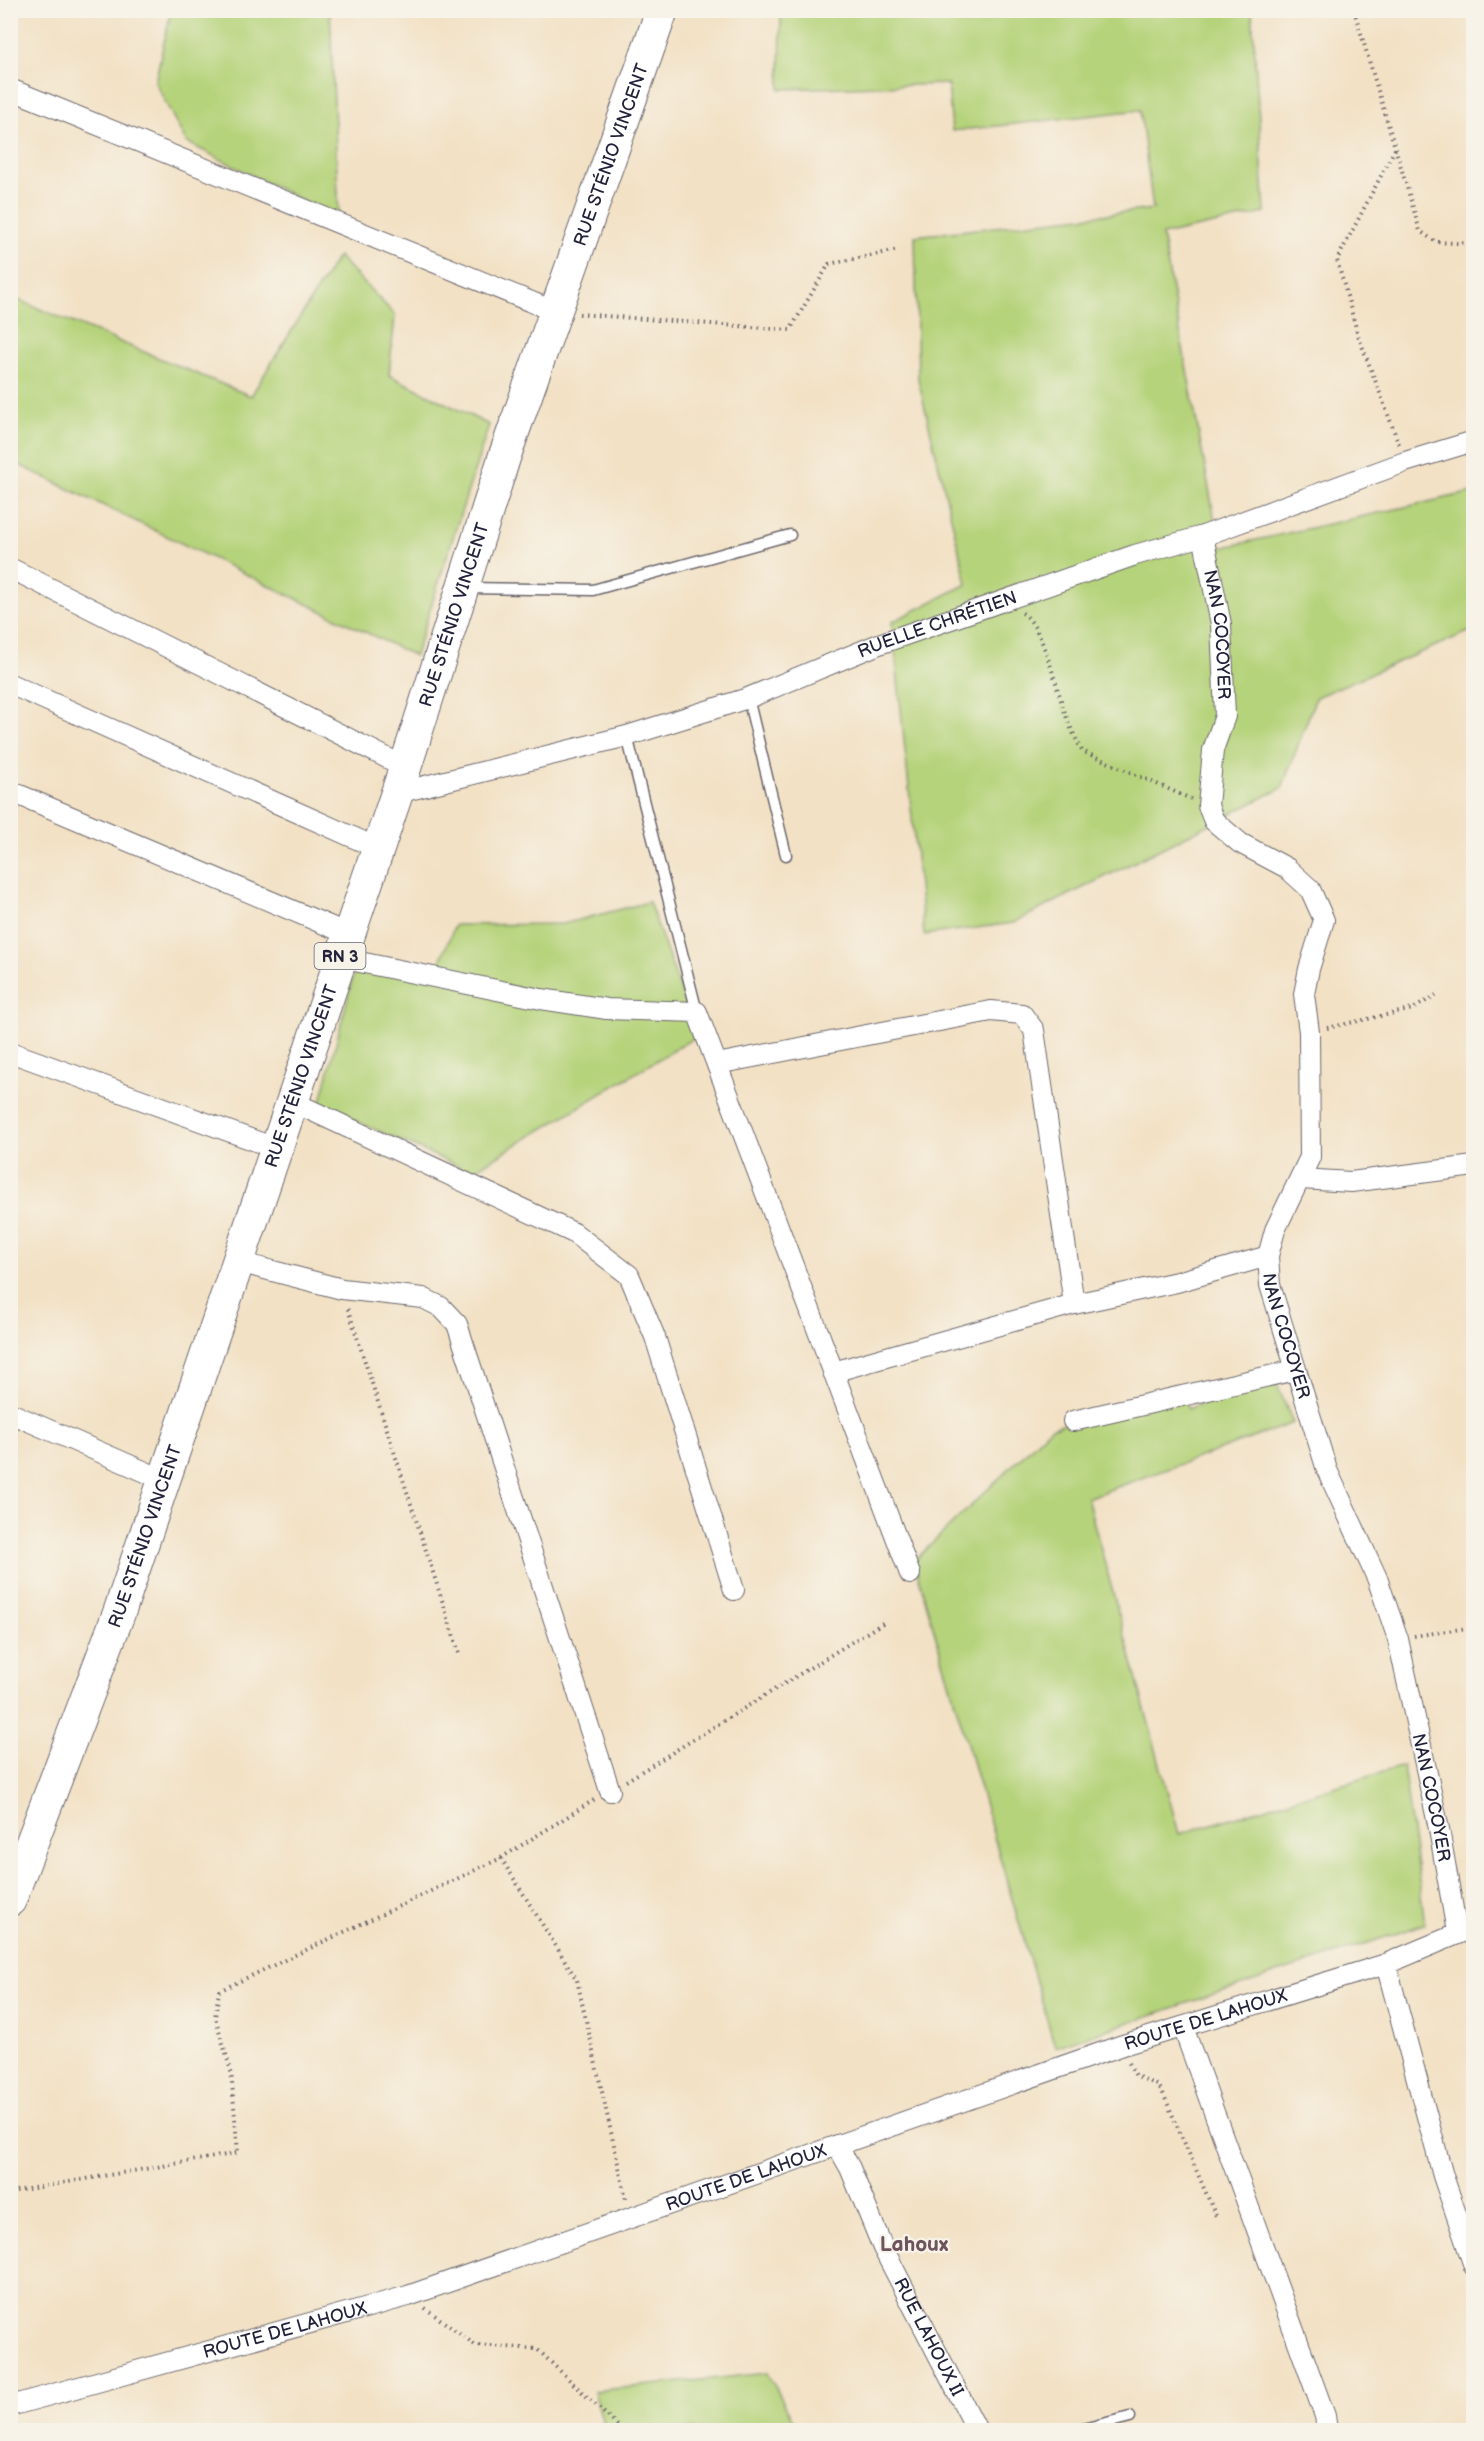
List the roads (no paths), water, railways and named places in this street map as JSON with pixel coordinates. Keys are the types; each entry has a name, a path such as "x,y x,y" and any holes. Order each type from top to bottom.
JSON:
{"main road":[{"name":"RUE STÉNIO VINCENT","path":"10,1899 119,1613 401,780 461,588 662,10"}],"street":[{"path":"10,89 556,312"},
{"name":"RUELLE CHRÉTIEN","path":"401,780 627,736 748,698 879,644 1136,555 1203,536 1405,462 1473,441"},
{"name":"NAN COCOYER","path":"1203,536 1221,624 1225,716 1213,750 1208,806 1214,821 1240,843 1287,868 1310,889 1324,920 1304,994 1309,1032 1310,1157 1301,1179 1286,1204 1268,1256 1270,1285 1327,1470 1377,1578 1398,1639 1439,1829 1465,1930"},
{"path":"10,568 401,780"},
{"path":"10,684 378,848"},
{"path":"10,790 344,946 585,1006 697,1012 910,1575"},
{"path":"717,1064 991,1011 1022,1014 1034,1030 1074,1304"},
{"path":"10,1052 275,1148"},
{"path":"291,1101 574,1233 629,1275 655,1337 734,1590"},
{"path":"1301,1179 1351,1182 1473,1166"},
{"path":"833,1372 1074,1304 1177,1282 1268,1256"},
{"path":"237,1262 342,1289 423,1298 441,1307 457,1324 610,1791"},
{"path":"1073,1421 1295,1370"},
{"path":"10,1413 164,1480"},
{"name":"ROUTE DE LAHOUX","path":"10,2406 408,2296 1123,2045 1386,1964 1465,1930"},
{"path":"1386,1964 1443,2176 1473,2266"},
{"path":"1182,2027 1325,2416 1327,2430"},
{"name":"RUE LAHOUX II","path":"837,2145 850,2169 883,2248 977,2430"}],"lane":[{"path":"461,588 593,590 790,535"},
{"path":"748,698 786,855"},
{"path":"627,736 697,1012"},
{"path":"1079,2430 1130,2417"}],"district":[{"name":"Lahoux","path":"914,2244"}]}
